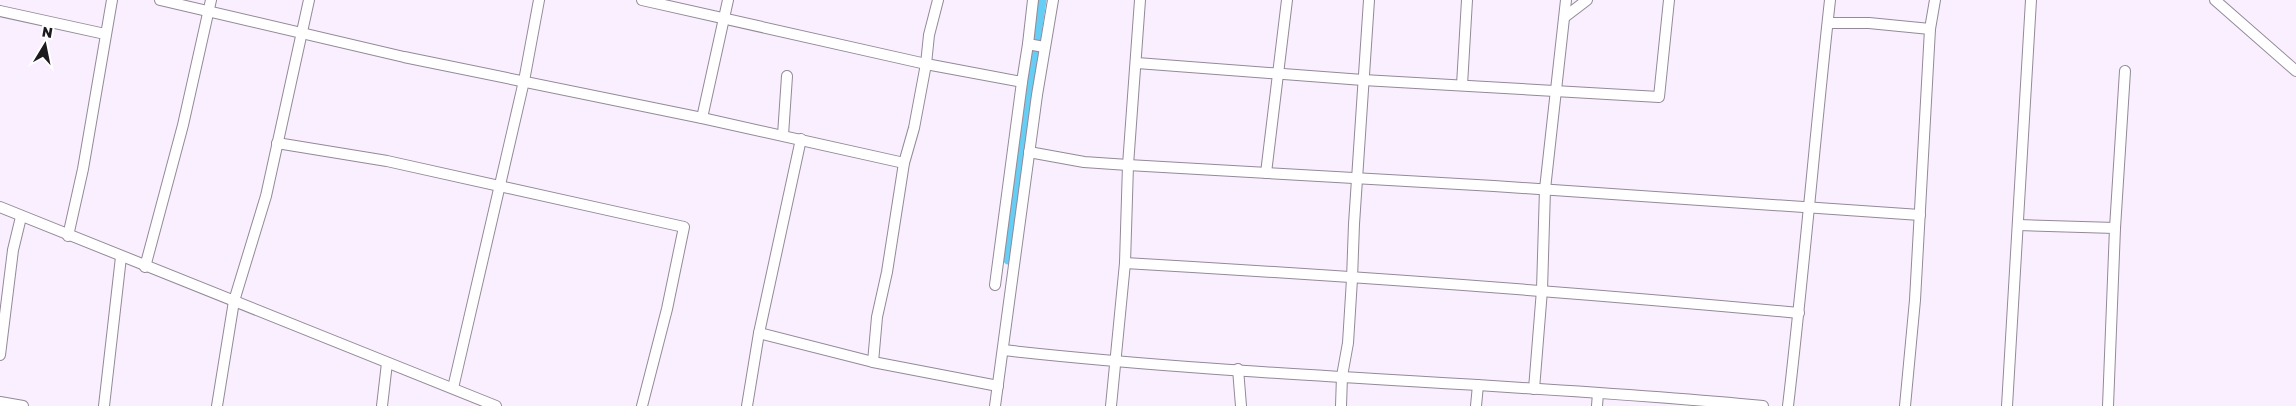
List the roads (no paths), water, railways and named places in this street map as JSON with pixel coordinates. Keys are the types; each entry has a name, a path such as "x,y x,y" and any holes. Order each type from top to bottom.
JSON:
{"street":[{"path":"68,236 83,169 112,0"},
{"path":"160,0 210,5 302,32 404,57 702,118 904,163"},
{"path":"217,406 234,301 266,196 276,143 309,0"},
{"path":"453,388 524,81 539,0"},
{"path":"642,0 926,64 1022,82"},
{"path":"702,118 728,0"},
{"path":"873,362 878,317 904,163 914,128 926,64 929,35 938,0"},
{"path":"995,285 1033,0"},
{"path":"995,406 1044,47 1053,0"},
{"path":"1111,406 1114,362 1126,264 1128,165 1137,63 1140,0"},
{"path":"1266,172 1287,0"},
{"path":"1341,406 1342,376 1348,343 1369,0"},
{"path":"1462,85 1467,0"},
{"path":"1534,388 1542,290 1545,189 1558,91 1566,0"},
{"path":"1566,16 1587,0"},
{"path":"1137,63 1363,80 1659,97 1669,0"},
{"path":"1788,406 1810,209 1816,112 1830,0"},
{"path":"1905,406 1920,215 1930,29 1935,0"},
{"path":"2007,406 2031,0"},
{"path":"2215,0 2296,71"},
{"path":"145,266 183,125 210,5"},
{"path":"0,11 105,34"},
{"path":"1828,23 1869,23 1930,29"},
{"path":"1028,44 1044,47"},
{"path":"2108,406 2115,228 2125,70"},
{"path":"782,135 788,76"},
{"path":"747,406 759,333 801,139"},
{"path":"276,143 387,161 684,227 667,309 642,406"},
{"path":"1030,152 1084,162 1545,189 1810,209 1920,215"},
{"path":"0,208 496,406"},
{"path":"0,355 14,250 21,216"},
{"path":"2018,225 2115,228"},
{"path":"104,406 121,257"},
{"path":"1126,264 1308,273 1352,279 1542,290 1799,314"},
{"path":"759,333 873,362 998,386"},
{"path":"1003,350 1114,362 1534,388 1691,403 1762,406"},
{"path":"382,406 387,363"},
{"path":"1238,369 1241,406"},
{"path":"1476,406 1478,385"},
{"path":"1597,406 1598,393"},
{"path":"0,402 23,406"}],"waterway":[{"path":"1036,41 1042,0"},
{"path":"1008,260 1035,52"}]}
